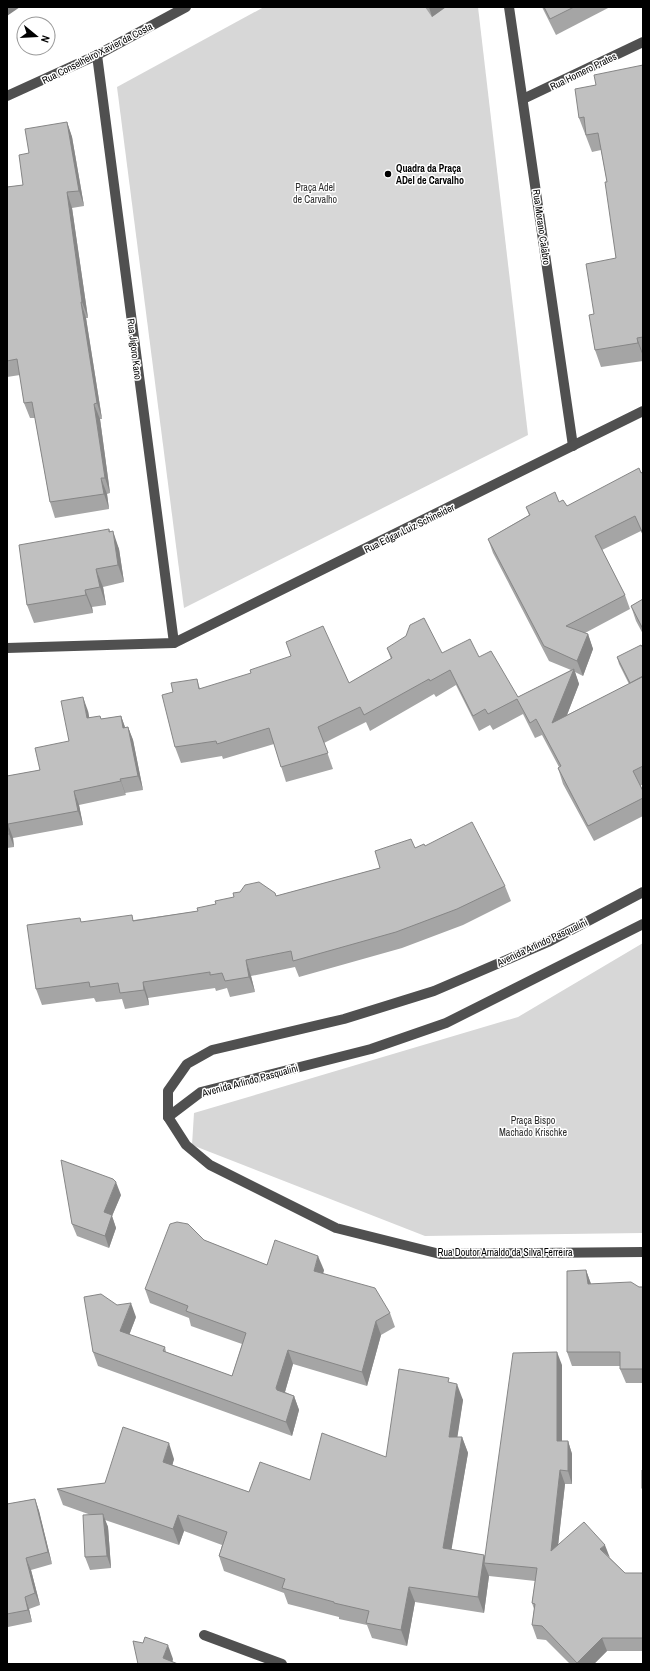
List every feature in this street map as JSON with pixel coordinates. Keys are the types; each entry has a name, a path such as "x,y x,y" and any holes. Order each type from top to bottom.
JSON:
{"street":[{"name":"Rua Conselheiro Xavier da Costa","path":"7,96 97,55 186,7"},
{"name":"Rua Morano Calabro","path":"509,7 574,446"},
{"name":"Rua Homero Prates","path":"523,99 643,42"},
{"name":"Rua Jigoro Kano","path":"97,55 174,643"},
{"name":"Rua Edgar Luiz Schineider","path":"174,643 643,411"},
{"path":"7,648 174,643"},
{"name":"Avenida Arlindo Pasqualini","path":"168,1117 168,1090 187,1064 212,1050 344,1019 434,991 548,942 643,892"},
{"name":"Avenida Arlindo Pasqualini","path":"168,1117 201,1092 371,1049 446,1023 643,924"},
{"name":"Rua Doutor Arnaldo da Silva Ferreira","path":"168,1117 186,1145 210,1165 336,1228 440,1254 643,1252"},
{"path":"204,1635 282,1664"}],"green space":[{"name":"Praça Adel de Carvalho","path":"264,7 478,7 528,435 184,608 117,87"},
{"name":"Praça Bispo Machado Krischke","path":"643,943 643,1233 425,1236 192,1145 194,1113 518,1017"}],"building":[{"path":"544,7 574,7 550,19"},
{"path":"643,65 643,337 637,338 638,343 595,350 589,315 594,314 586,264 616,258 605,182 607,182 598,133 586,135 584,117 579,118 575,89 596,85 594,75"},
{"path":"67,122 79,191 67,192 81,302 97,403 94,404 105,478 101,478 104,494 50,502 32,402 24,403 17,359 7,361 7,187 23,185 19,155 29,153 25,129"},
{"path":"639,468 641,473 643,472 643,534 635,516 595,536 625,595 566,626 588,634 577,661 544,646 488,539 530,515 526,507 555,492 559,502 563,500 567,506"},
{"path":"109,529 109,532 113,531 118,565 96,569 100,587 85,590 86,595 27,605 19,545"},
{"path":"643,599 643,629 631,606"},
{"path":"424,618 442,653 470,639 479,657 491,651 518,697 574,669 552,723 642,677 643,766 633,771 643,791 643,798 588,826 558,768 561,766 536,719 530,723 517,699 488,714 485,709 473,716 450,670 430,681 429,679 364,715 360,707 318,727 328,753 281,767 269,728 217,744 216,741 175,747 162,695 173,692 171,683 197,679 199,689 251,673 250,670 291,656 286,642 323,626 349,683 392,658 387,648 406,636 410,625"},
{"path":"641,645 643,648 643,676 630,683 617,657"},
{"path":"83,697 87,718 100,716 101,719 121,716 123,728 128,727 138,776 74,791 78,811 8,824 9,834 7,834 7,776 40,770 35,748 69,741 61,701"},
{"path":"472,822 505,886 457,909 396,932 293,961 291,951 246,960 249,977 225,981 222,973 210,975 210,972 143,982 144,990 120,993 118,983 90,987 89,982 36,989 27,925 80,918 81,922 132,915 133,921 198,911 197,908 216,904 215,901 234,897 233,893 240,892 245,885 259,882 275,893 276,896 380,868 375,851 411,839 415,848 424,844 425,846"},
{"path":"61,1160 113,1179 116,1182 104,1212 112,1215 105,1236 72,1224"},
{"path":"177,1222 188,1224 204,1240 267,1265 275,1240 318,1256 314,1271 375,1288 390,1313 376,1321 362,1372 288,1350 276,1388 277,1390 294,1396 286,1422 93,1352 84,1297 101,1294 117,1305 131,1303 120,1331 165,1347 163,1351 232,1376 246,1333 186,1311 188,1306 145,1289 170,1224"},
{"path":"586,1270 588,1284 631,1282 639,1287 643,1287 643,1369 620,1369 620,1352 567,1352 567,1271"},
{"path":"557,1352 557,1441 568,1441 568,1471 560,1470 551,1551 584,1522 605,1545 600,1549 625,1573 643,1573 643,1638 602,1638 577,1663 542,1626 532,1625 535,1604 532,1603 537,1568 484,1563 513,1353"},
{"path":"399,1369 449,1378 448,1382 457,1384 449,1437 462,1437 443,1548 484,1555 478,1597 409,1587 401,1630 366,1623 369,1611 334,1603 282,1588 285,1579 219,1556 227,1532 178,1515 173,1529 57,1489 105,1483 123,1427 169,1443 163,1462 249,1492 260,1462 310,1480 322,1433 386,1457"},
{"path":"643,1470 643,1490 642,1488"},
{"path":"35,1499 48,1552 26,1558 35,1593 25,1597 28,1610 7,1614 7,1504"},
{"path":"103,1514 107,1556 85,1557 83,1515"},
{"path":"145,1637 168,1645 163,1658 178,1664 138,1664 133,1641 143,1643"}],"place":[{"name":"Quadra da Praça ADel de Carvalho","path":"388,174"}]}
